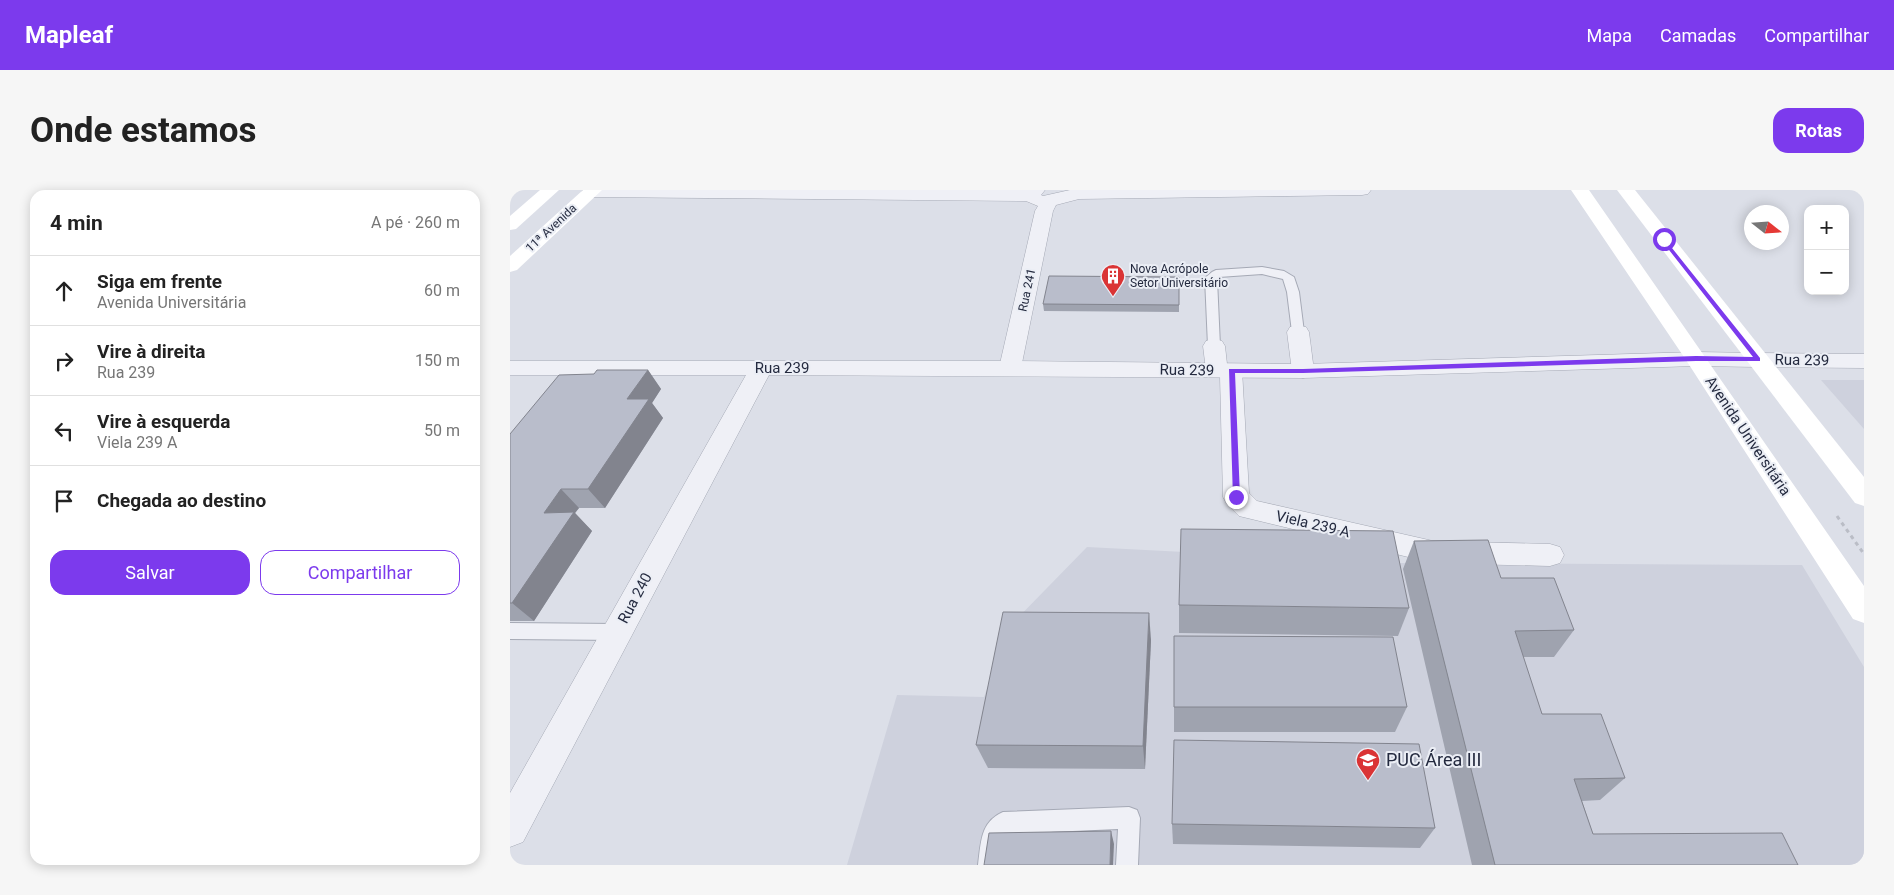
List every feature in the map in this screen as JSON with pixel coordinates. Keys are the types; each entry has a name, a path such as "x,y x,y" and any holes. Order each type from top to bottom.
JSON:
{"main road":[{"name":"11ª Avenida","path":"510,225 550,190"},
{"name":"Avenida Universitária","path":"1580,190 1696,358 1864,610"},
{"path":"1626,190 1864,496"},
{"name":"11ª Avenida","path":"510,266 592,191"}],"street":[{"path":"592,191 1050,196 1362,190"},
{"name":"Rua 241","path":"1010,368 1050,196"},
{"path":"1298,332 1303,371"},
{"name":"Viela 239 A","path":"1214,346 1224,370 1236,497 1249,509 1433,552 1550,555"},
{"name":"Rua 239","path":"510,368 1010,368 1303,371 1696,358 1864,361"},
{"name":"Rua 240","path":"510,829 762,368"}],"lane":[{"path":"1214,346 1211,278 1216,274 1281,273 1288,277 1293,292 1298,332"},
{"path":"510,631 617,632"},
{"path":"989,865 995,830 998,825 1003,823 1130,818 1127,865"}],"shaded area":[{"path":"1821,380 1864,380 1864,429"},
{"name":"PUC Área III","path":"1087,547 1401,563 1802,565 1864,667 1864,865 847,865 897,695 984,697 1008,628"}],"building":[{"name":"Nova Acrópole Setor Universitário","path":"1049,276 1179,277 1179,305 1043,304"},
{"path":"597,370 648,370 627,399 649,399 588,489 561,489 544,513 574,512 512,603 510,603 510,434 559,375 594,374"},
{"path":"1181,529 1393,531 1409,608 1179,605"},
{"path":"1488,540 1501,578 1554,578 1574,630 1515,631 1542,714 1601,714 1625,778 1574,779 1593,834 1782,833 1798,865 1495,865 1414,541"},
{"path":"1003,612 1149,613 1143,746 976,745"},
{"path":"1174,636 1393,637 1407,707 1174,707"},
{"path":"1174,740 1419,744 1435,828 1172,824"},
{"path":"1111,831 1110,865 984,865 989,833"}],"place":[{"name":"Nova Acrópole Setor Universitário","path":"1113,297"},
{"name":"PUC Área III","path":"1368,781"}],"route":[{"path":"1236,497 1231,370 1303,371 1696,358 1758,360 1664,239"}]}
